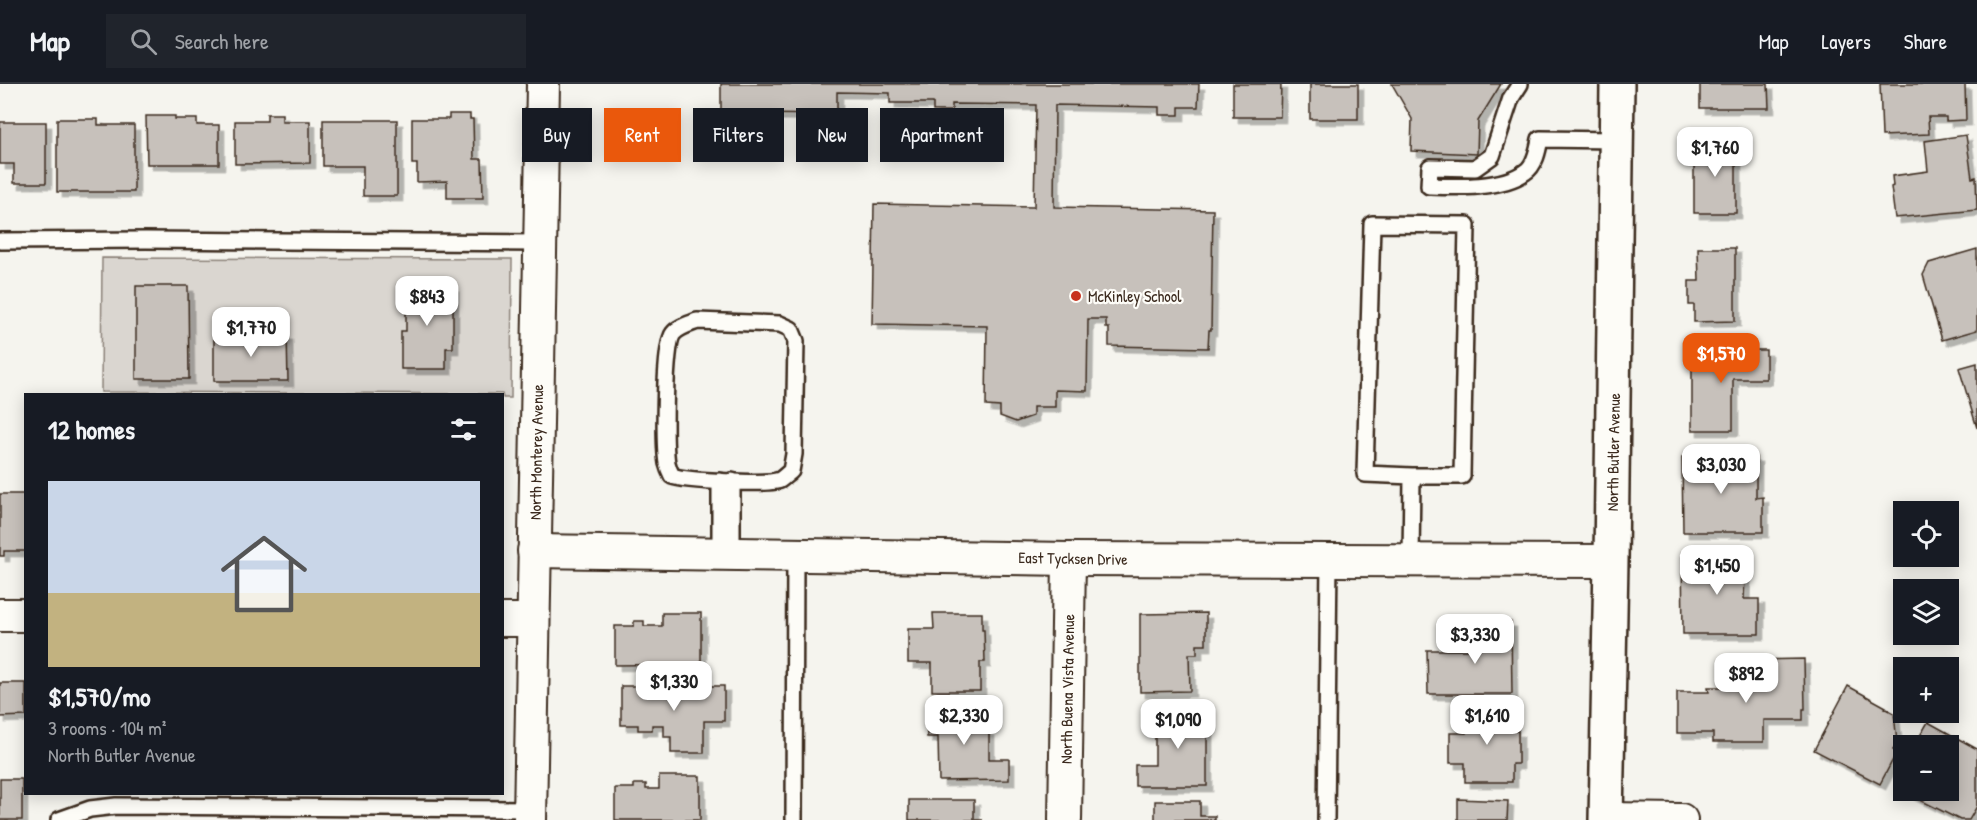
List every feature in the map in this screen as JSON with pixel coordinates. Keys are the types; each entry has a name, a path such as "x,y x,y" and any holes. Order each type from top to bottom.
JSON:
{"main road":[{"name":"North Butler Avenue","path":"1606,819 1617,84"}],"street":[{"name":"North Monterey Avenue","path":"530,815 518,620 534,551 543,84"},
{"name":"East Tycksen Drive","path":"534,551 1069,559 1611,561"},
{"name":"North Buena Vista Avenue","path":"1065,820 1069,559"},
{"path":"0,615 24,615"},
{"path":"1606,819 1681,820"}],"lane":[{"path":"1520,84 1511,98 1492,156 1475,168 1430,167 1429,186 1456,187 1509,180 1527,172 1536,157 1540,139 1616,140"},
{"path":"1372,224 1467,225 1462,476 1412,476 1365,474 1372,224"},
{"path":"0,241 540,243"},
{"path":"698,321 780,324 791,329 796,341 794,454 791,471 779,481 726,481 680,479 672,476 667,464 666,395 669,345 672,334 698,321"},
{"path":"1411,560 1412,476"},
{"path":"726,481 726,554"},
{"path":"794,820 795,555"},
{"path":"1326,820 1329,560"},
{"path":"59,820 90,809 116,806 530,815"}],"shaded area":[{"path":"102,258 512,259 511,398 504,398 504,393 101,392"}],"building":[{"path":"721,84 1199,84 1198,107 1179,107 1179,115 1159,115 1159,107 1055,105 1054,207 1213,210 1211,330 1209,330 1208,348 1109,346 1109,328 1106,328 1106,319 1088,319 1087,391 1055,390 1055,407 1033,407 1033,416 1016,422 1000,416 1000,407 986,406 987,326 872,324 874,204 1034,207 1036,105 952,104 952,108 933,108 933,103 890,103 890,93 837,92 837,108 796,108 796,115 784,114 784,108 721,108"},
{"path":"1233,84 1281,84 1280,117 1233,117"},
{"path":"1310,84 1358,84 1358,119 1310,119"},
{"path":"1392,84 1501,84 1478,121 1477,154 1411,151 1412,119"},
{"path":"1700,84 1768,84 1769,108 1700,108"},
{"path":"1880,84 1965,84 1966,120 1946,121 1946,117 1928,117 1929,134 1882,136"},
{"path":"267,114 282,114 282,121 310,121 310,163 235,164 235,121 267,121"},
{"path":"449,114 470,114 470,119 473,119 474,159 482,159 483,198 447,198 447,181 417,182 417,164 412,164 412,119 449,119"},
{"path":"146,116 175,116 175,119 197,119 197,125 219,125 219,164 147,164"},
{"path":"57,119 98,119 98,125 134,125 134,192 57,192"},
{"path":"323,120 397,120 397,196 363,196 363,166 323,166"},
{"path":"0,122 46,122 46,183 14,183 14,164 0,164"},
{"path":"1966,135 1972,178 1976,177 1977,210 1895,218 1892,176 1928,171 1925,141"},
{"path":"1694,143 1736,143 1736,213 1694,213"},
{"path":"1698,248 1735,248 1735,321 1694,322 1694,305 1689,305 1689,281 1699,281"},
{"path":"1977,249 1977,330 1942,340 1923,275 1929,263"},
{"path":"136,286 188,286 189,379 136,379"},
{"path":"401,287 453,287 453,348 446,348 446,369 401,369 401,331 406,331 406,303 401,303"},
{"path":"287,335 288,381 214,381 214,336"},
{"path":"1692,350 1766,350 1766,379 1733,379 1733,430 1692,430"},
{"path":"1977,363 1977,428 1959,368"},
{"path":"1682,457 1756,457 1756,498 1763,497 1763,532 1683,532"},
{"path":"0,494 24,494 24,551 4,551 4,556 0,556"},
{"path":"1682,552 1724,552 1724,556 1746,556 1744,599 1759,599 1759,634 1683,634"},
{"path":"662,613 701,613 701,664 615,665 615,626 634,626 634,621 644,621 644,626 662,626"},
{"path":"933,613 982,613 985,662 980,662 980,691 932,691 932,663 908,663 908,629 934,629"},
{"path":"1206,613 1206,645 1197,645 1197,654 1189,654 1190,691 1140,692 1140,614"},
{"path":"1479,622 1511,622 1512,694 1428,694 1427,650 1479,650"},
{"path":"1804,659 1805,709 1803,709 1803,720 1764,720 1764,742 1713,742 1713,733 1677,733 1677,692 1709,692 1708,687 1757,687 1757,660"},
{"path":"0,683 24,683 24,716 0,717"},
{"path":"621,686 724,686 724,721 704,721 704,753 671,753 671,737 664,737 664,725 652,725 652,730 638,730 638,725 621,725"},
{"path":"1848,686 1893,712 1896,735 1893,735 1893,760 1880,784 1814,750"},
{"path":"984,708 984,731 989,731 989,759 1009,759 1009,780 939,781 938,737 927,737 926,709"},
{"path":"1207,708 1207,786 1135,786 1135,765 1155,765 1155,709"},
{"path":"1466,709 1513,709 1513,731 1518,731 1518,764 1512,764 1512,782 1465,782 1465,763 1450,763 1450,733 1466,733"},
{"path":"1927,723 1930,723 1952,735 1920,735"},
{"path":"1959,739 1977,749 1977,806 1969,820 1960,820 1922,801 1959,801"},
{"path":"659,776 700,776 700,820 615,820 615,788 634,788 634,784 646,784 646,789 659,789"},
{"path":"0,779 22,779 22,820 0,820"},
{"path":"1458,799 1508,801 1507,820 1458,820"},
{"path":"909,800 974,800 974,820 909,820"},
{"path":"1155,801 1200,801 1200,816 1215,816 1215,820 1155,820"}],"place":[{"name":"McKinley School","path":"1076,296"}]}
